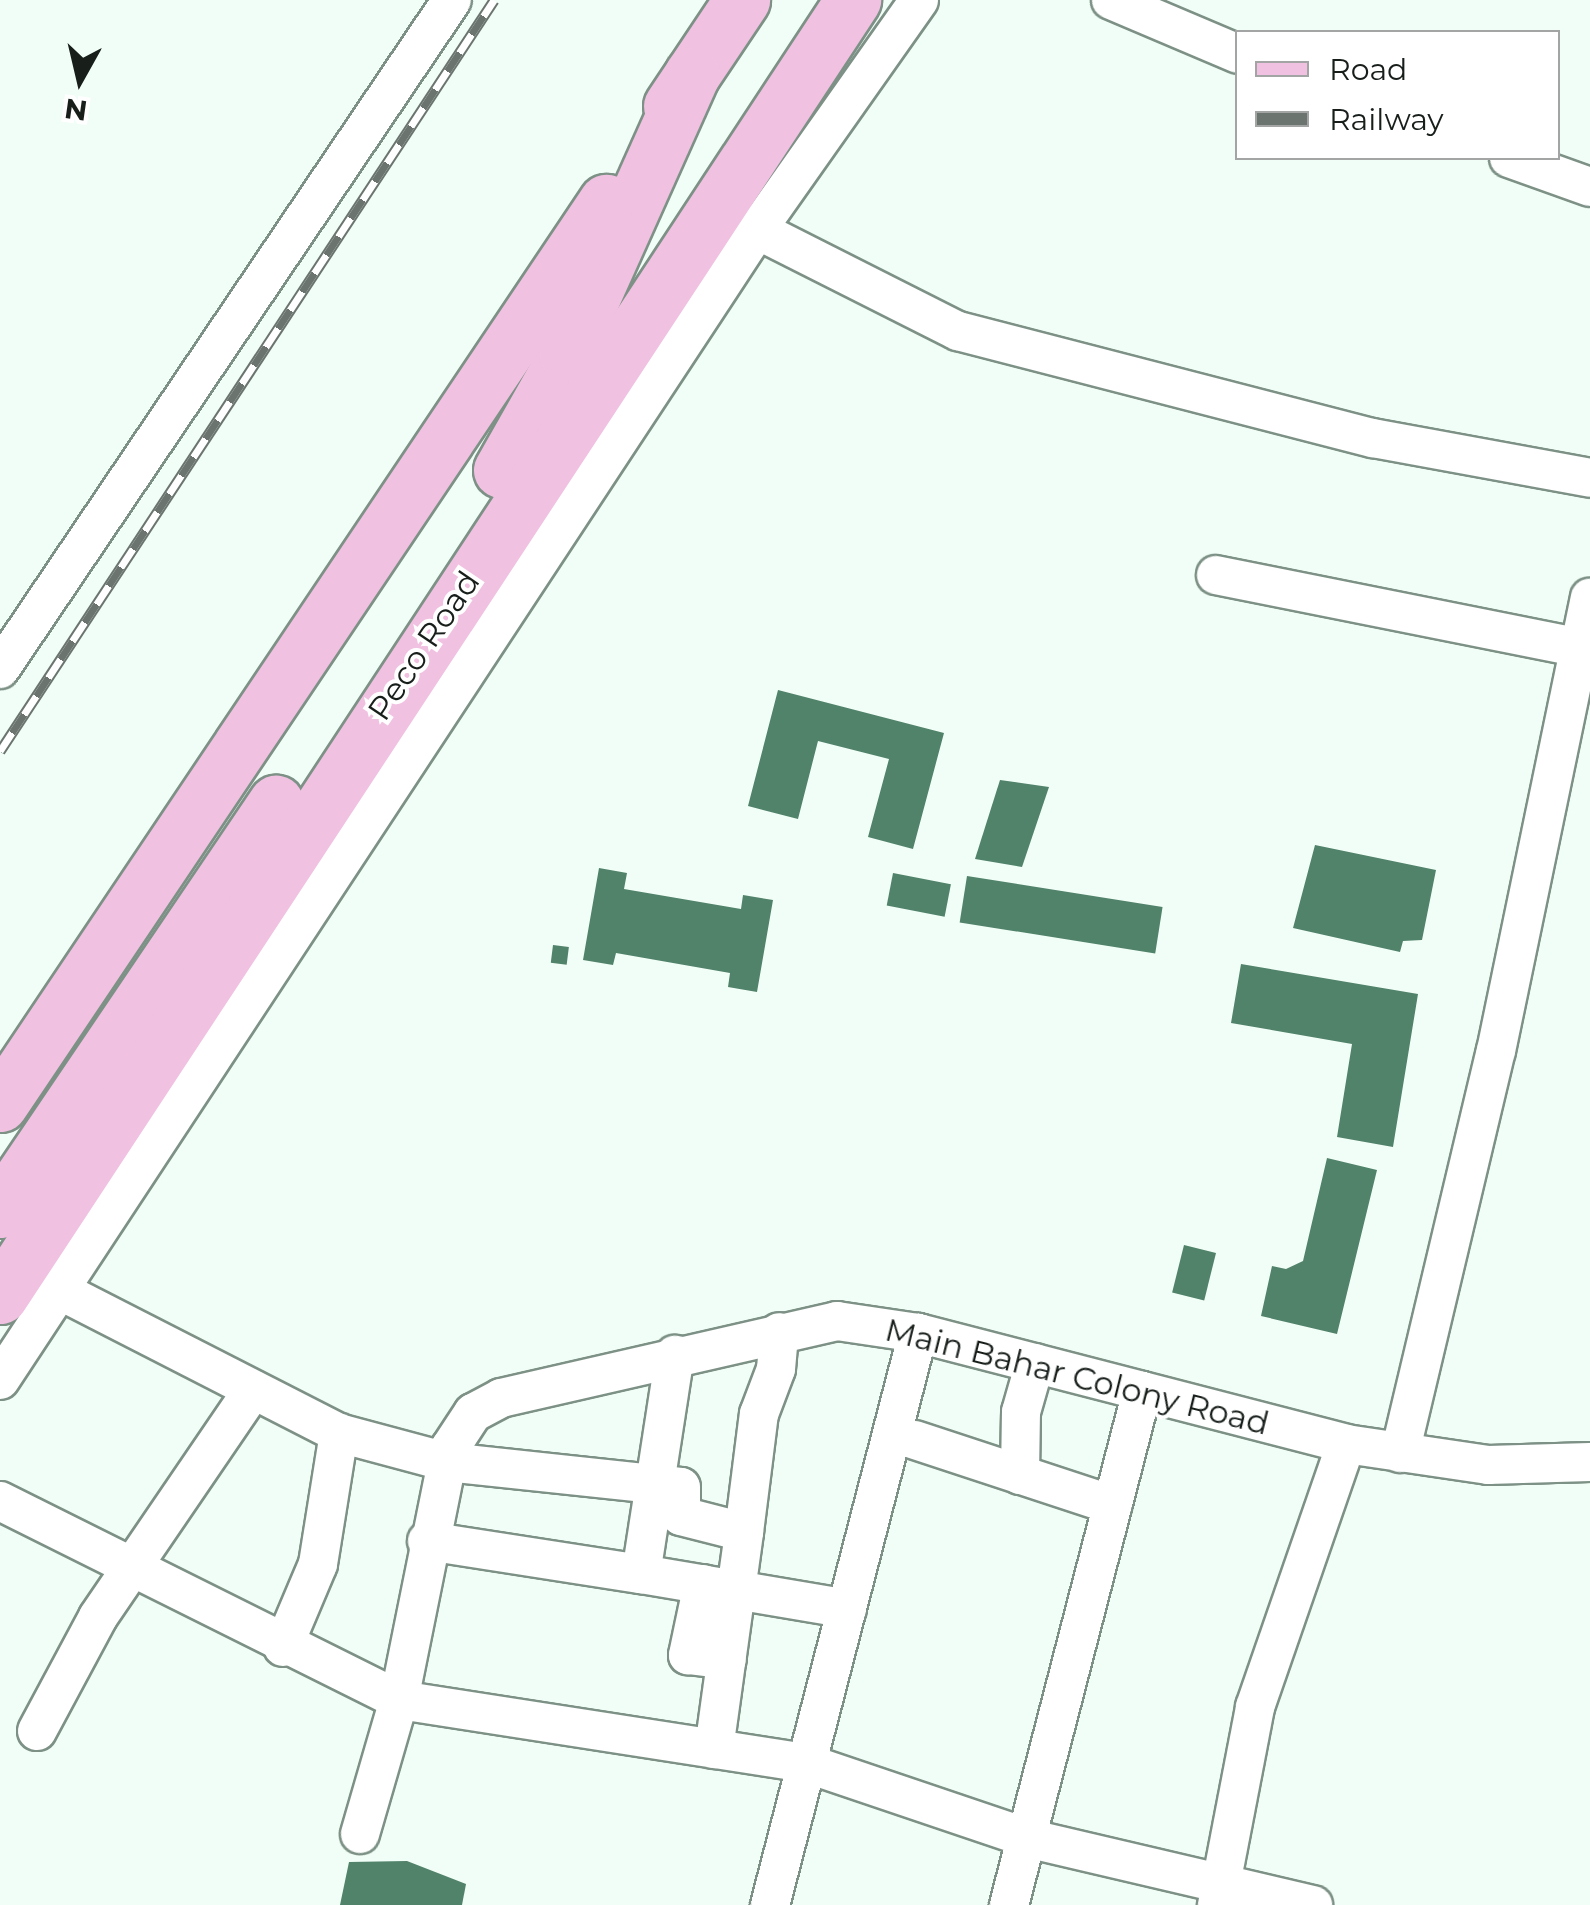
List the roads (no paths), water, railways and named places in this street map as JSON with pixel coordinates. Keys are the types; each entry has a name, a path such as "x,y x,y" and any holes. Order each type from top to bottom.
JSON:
{"main road":[{"path":"0,1104 742,0"},
{"name":"Peco Road","path":"0,1296 346,764 736,219 853,0"},
{"path":"0,1210 495,480 567,354 692,76"}],"street":[{"path":"0,669 452,0"},
{"path":"0,1380 390,796 736,219 919,0"},
{"path":"1111,0 1235,53"},
{"path":"1514,160 1590,187"},
{"path":"736,219 958,330 1372,438 1590,478"},
{"path":"1216,575 1585,649"},
{"path":"1400,1453 1496,1051 1585,649 1590,598"},
{"path":"346,764 390,796"},
{"path":"61,1291 339,1433 447,1462 681,1488 681,1516 744,1532"},
{"name":"Main Bahar Colony Road","path":"360,1834 399,1700 427,1541 447,1462 472,1414 500,1398 675,1355 838,1321 918,1332 1346,1444 1488,1465 1590,1462"},
{"path":"714,1750 727,1660 722,1587 744,1532 759,1414 776,1369 779,1332"},
{"path":"770,1905 918,1332"},
{"path":"641,1574 675,1355"},
{"path":"1020,1474 1022,1412 1035,1363"},
{"path":"37,1731 98,1617 134,1570 253,1390"},
{"path":"1009,1905 1142,1391"},
{"path":"283,1647 318,1564 339,1433"},
{"path":"915,1440 1113,1505"},
{"path":"1218,1896 1255,1706 1346,1444"},
{"path":"0,1501 283,1647 399,1700 806,1763 1027,1838 1218,1896 1313,1905"},
{"path":"427,1541 846,1609"}],"railway":[{"path":"0,751 494,0"}]}
